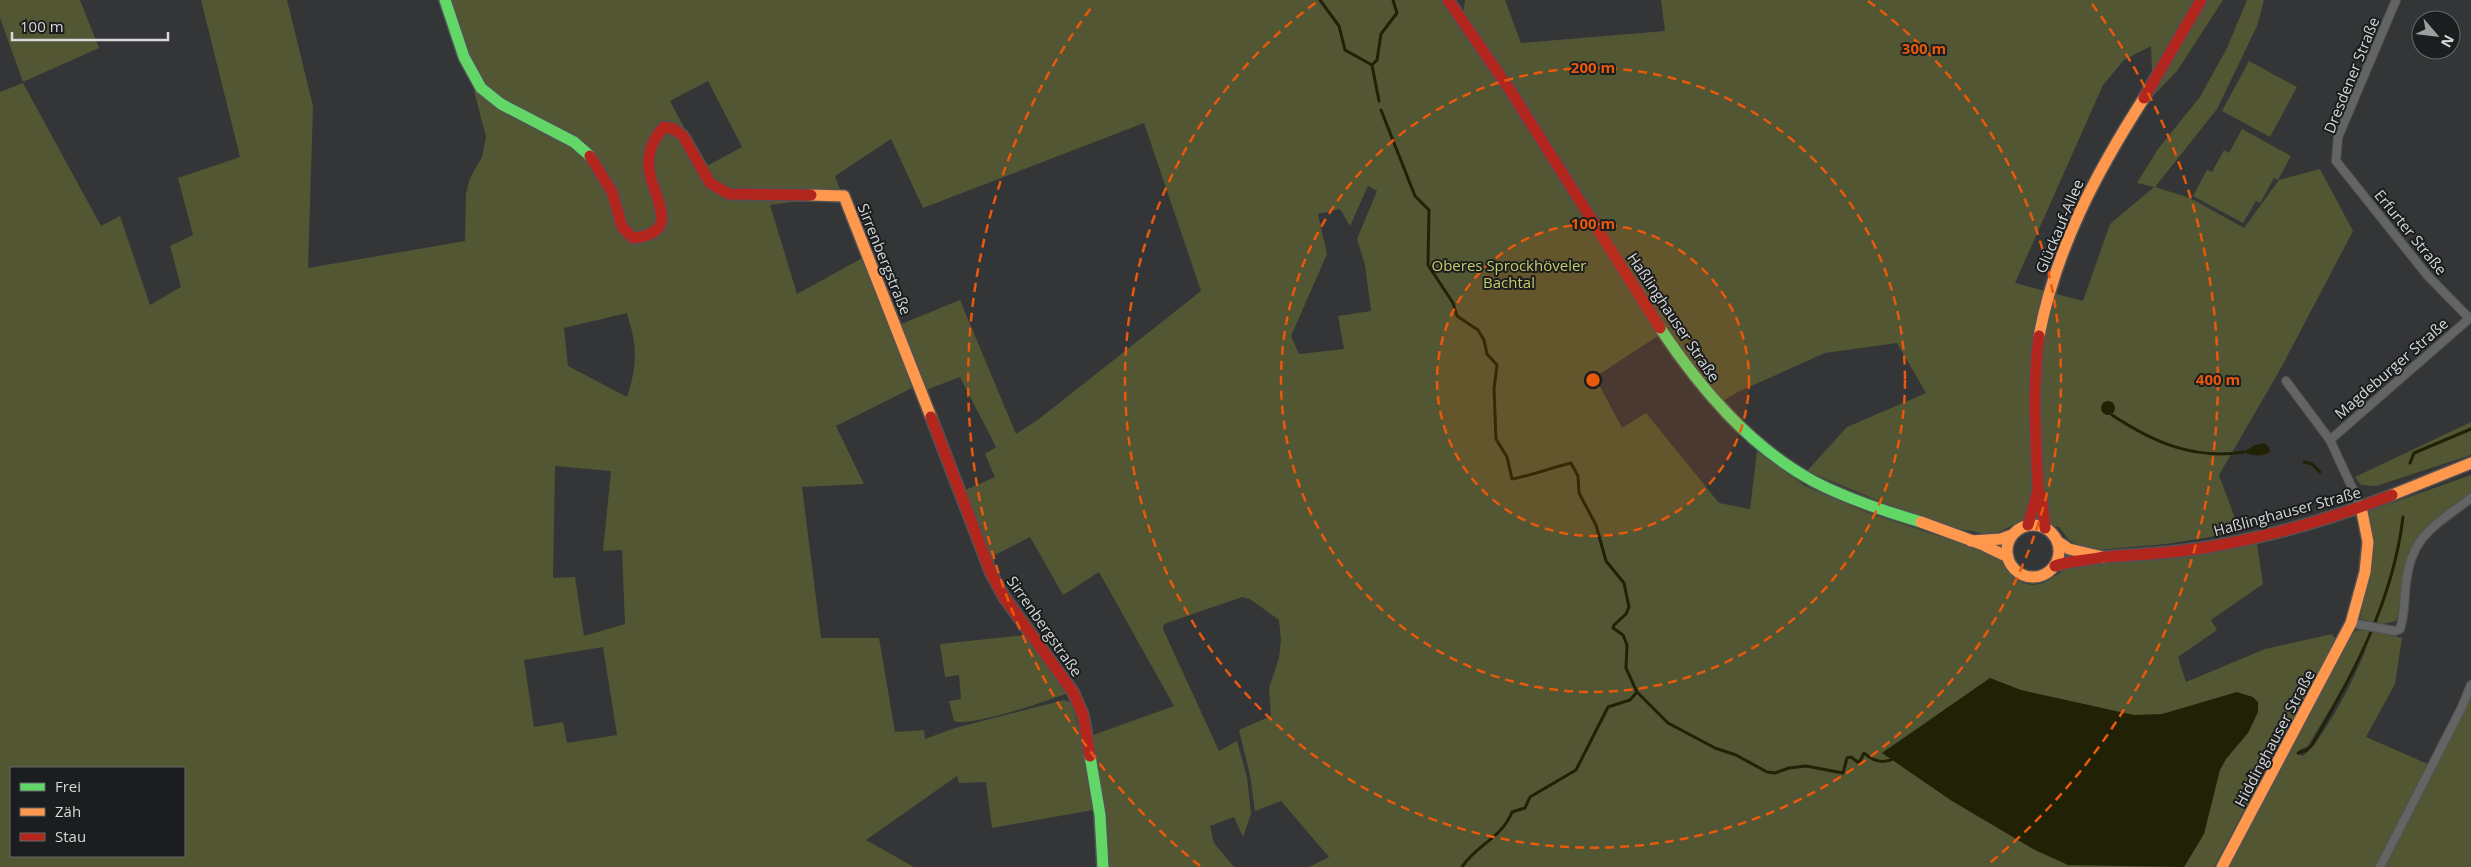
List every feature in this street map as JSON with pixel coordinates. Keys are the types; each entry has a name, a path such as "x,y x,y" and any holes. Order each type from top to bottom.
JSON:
{"main road":[{"name":"Sirrenbergstraße","path":"445,0 468,65 482,89 498,102 544,124 584,150 613,193 621,229 633,238 644,237 656,231 663,218 661,202 649,171 649,149 655,137 664,127 674,129 683,136 710,183 729,194 844,196 912,364 991,573 1004,597 1074,692 1083,715 1100,815 1103,867"},
{"name":"Haßlinghauser Straße","path":"1448,0 1558,166 1664,335 1717,406 1752,439 1810,479 1871,507 1971,541 2008,557"},
{"name":"Glückauf-Allee","path":"2028,526 2038,491 2034,390 2038,337 2050,284 2068,236 2093,184 2114,146 2182,39 2202,0"},
{"name":"Haßlinghauser Straße","path":"2054,566 2069,561 2088,561 2103,557 2152,554 2209,547 2258,536 2361,507 2471,463"},
{"name":"Glückauf-Allee","path":"2038,491 2042,499 2045,528"},
{"name":"Hiddinghauser Straße","path":"2222,867 2350,623 2365,572 2367,550 2361,507"},
{"path":"2028,526 2045,528 2057,541 2059,555 2054,566 2046,574 2028,577 2013,568 2008,557 2007,547 2012,535 2028,526"},
{"name":"Haßlinghauser Straße","path":"1971,541 2001,539 2012,535"},
{"name":"Haßlinghauser Straße","path":"2057,541 2069,549 2103,557"}],"street":[{"name":"Dresdener Straße","path":"2336,161 2338,137 2396,0"},
{"name":"Erfurter Straße","path":"2336,161 2427,275 2470,318"},
{"name":"Magdeburger Straße","path":"2330,440 2470,318"},
{"path":"2286,381 2330,440 2361,507"},
{"path":"2350,623 2395,631 2400,629 2408,566 2423,536 2471,498"},
{"path":"2380,867 2461,709 2471,685"}],"green space":[{"path":"0,0 80,0 99,48 23,82 0,18"},
{"name":"Oberes Sprockhöveler Bachtal","path":"201,0 287,0 313,106 308,268 465,241 466,194 470,178 482,157 486,137 473,87 484,96 500,99 488,89 470,63 450,0 1441,0 1458,20 1463,15 1465,0 1505,0 1521,43 1665,31 1661,0 2223,0 2177,71 2153,96 2151,46 2124,60 2103,85 2015,283 2083,301 2110,224 2154,187 2137,183 2158,149 2200,97 2227,48 2247,0 2264,0 2257,26 2217,109 2155,187 2190,198 2244,228 2279,180 2320,169 2353,231 2281,368 2219,475 2240,532 2167,544 2097,550 2082,547 2069,540 2059,527 2021,521 1993,535 1959,529 1923,519 1807,471 1847,427 1926,393 1897,343 1825,353 1738,392 1721,402 1667,330 1595,377 1622,428 1646,413 1719,503 1750,509 1757,451 1805,486 1866,512 1996,555 2015,578 2023,583 2033,585 2044,583 2069,567 2152,560 2257,544 2263,584 2211,620 2217,630 2178,657 2186,682 2265,649 2332,634 2335,638 2321,672 2284,734 2214,867 1309,867 1329,857 1281,801 1255,811 1250,775 1239,730 1271,716 1269,688 1279,658 1281,640 1279,620 1250,599 1242,597 1164,624 1163,629 1219,751 1237,741 1247,777 1251,814 1243,837 1234,817 1210,826 1214,843 1234,867 1109,867 1106,813 1093,735 1174,706 1099,572 1063,595 1030,537 989,558 963,491 995,477 985,454 996,447 960,377 926,390 899,325 960,300 1016,434 1039,419 1201,291 1144,123 923,208 891,139 835,176 842,195 770,205 797,294 866,256 912,388 836,426 864,484 802,487 821,638 879,638 895,732 924,730 925,739 955,728 1064,700 1072,703 1086,760 1093,810 992,828 986,782 959,783 957,776 866,840 914,867 0,867 0,92 23,83 101,226 120,216 150,305 181,287 170,246 193,235 178,178 240,157","holes":["708,81 742,147 705,167 670,101","1368,186 1377,191 1357,239 1365,265 1371,311 1338,316 1344,349 1299,354 1291,336 1327,254 1318,214 1340,209 1350,226","627,313 633,335 635,355 633,374 627,397 568,366 564,328","555,466 611,471 603,551 622,550 625,624 584,636 575,577 553,578","603,647 617,735 567,743 563,722 534,727 524,660"]},
{"path":"2249,61 2297,87 2270,137 2222,111"},
{"path":"2242,129 2291,156 2278,180 2274,178 2260,203 2256,201 2243,223 2193,196 2207,170 2212,172 2224,150 2229,153"},
{"path":"2471,422 2471,455 2376,486 2361,485 2355,477"},
{"path":"2471,475 2471,497 2430,526 2414,545 2408,556 2396,621 2383,624 2360,619 2374,547 2369,511"},
{"path":"2358,630 2373,631 2402,638 2395,684 2366,737 2430,765 2377,867 2228,867 2349,634","holes":["2367,646 2340,705 2320,736 2303,756 2297,754 2299,750 2308,746"]},
{"path":"1026,635 1068,693 1028,707 976,721 954,721 949,701 961,699 959,675 945,677 940,644"},
{"path":"2471,690 2471,867 2382,867"}],"shaded area":[{"path":"2105,401 2111,401 2115,408 2111,415 2105,415 2101,411 2101,405"},
{"path":"2264,443 2269,447 2270,452 2267,454 2257,455 2244,452 2255,445"},
{"path":"1990,678 2021,690 2134,715 2162,714 2237,692 2253,697 2258,702 2258,712 2248,733 2226,759 2220,770 2204,834 2184,867 2068,865 2035,850 1952,801 1882,753"}],"waterway":[{"path":"1320,0 1339,26 1345,50 1372,65 1379,101"},
{"path":"1372,65 1377,60 1381,34 1397,13 1393,0"},
{"path":"1381,110 1415,196 1429,210 1428,265 1453,303 1457,316 1478,330 1484,340 1487,354 1497,365 1494,389 1496,439 1507,457 1512,479 1571,463 1578,476 1579,493 1596,525 1606,561 1624,583 1629,607 1626,614 1613,628 1623,635 1627,645 1626,668 1637,692 1668,723 1715,748 1736,755 1767,772 1775,773 1789,768 1806,766 1843,773 1847,758 1851,757 1859,763 1864,753 1882,762 1895,758"},
{"path":"2112,415 2127,425 2174,447 2208,453 2244,452"},
{"path":"2410,463 2414,453 2471,429"},
{"path":"2304,462 2312,464 2320,472"},
{"path":"2298,753 2307,750 2312,745 2343,691 2370,636 2390,578 2398,548 2403,517"},
{"path":"1462,867 1474,853 1502,828 1512,812 1525,808 1530,797 1576,770 1608,707 1630,700 1637,692"}],"traffic: fast":[{"path":"445,0 464,57 481,88 501,104 574,142 590,156"},
{"path":"1660,328 1709,394 1747,433 1768,451 1813,481 1866,504 1921,522"},
{"path":"1090,756 1100,815 1103,867"}],"traffic: slow":[{"path":"2039,336 2056,272 2080,212 2110,154 2144,98"},
{"path":"811,195 844,196 931,417"},
{"path":"2392,495 2471,463"},
{"path":"2222,867 2351,623 2365,572 2368,542 2361,507"},
{"path":"1921,522 1981,544 2008,557"},
{"path":"2033,525 2047,529 2055,537 2059,551 2055,565 2047,573 2033,577 2019,573 2011,565 2007,551 2011,537 2019,529 2033,525"},
{"path":"1971,541 2001,539 2012,535"},
{"path":"2057,541 2069,549 2103,557"}],"traffic: jam":[{"path":"1448,0 1510,90 1660,328"},
{"path":"2144,98 2201,0"},
{"path":"590,156 612,192 622,227 633,238 648,235 657,229 661,221 659,201 651,180 649,157 652,146 664,127 674,129 683,136 710,183 729,194 811,195"},
{"path":"2039,336 2035,394 2036,433 2038,491 2042,499 2045,528"},
{"path":"931,417 991,573 1004,597 1073,692 1083,715 1090,756"},
{"path":"2028,525 2038,491"},
{"path":"2055,566 2103,557 2183,551 2232,543 2302,526 2392,495"}]}
